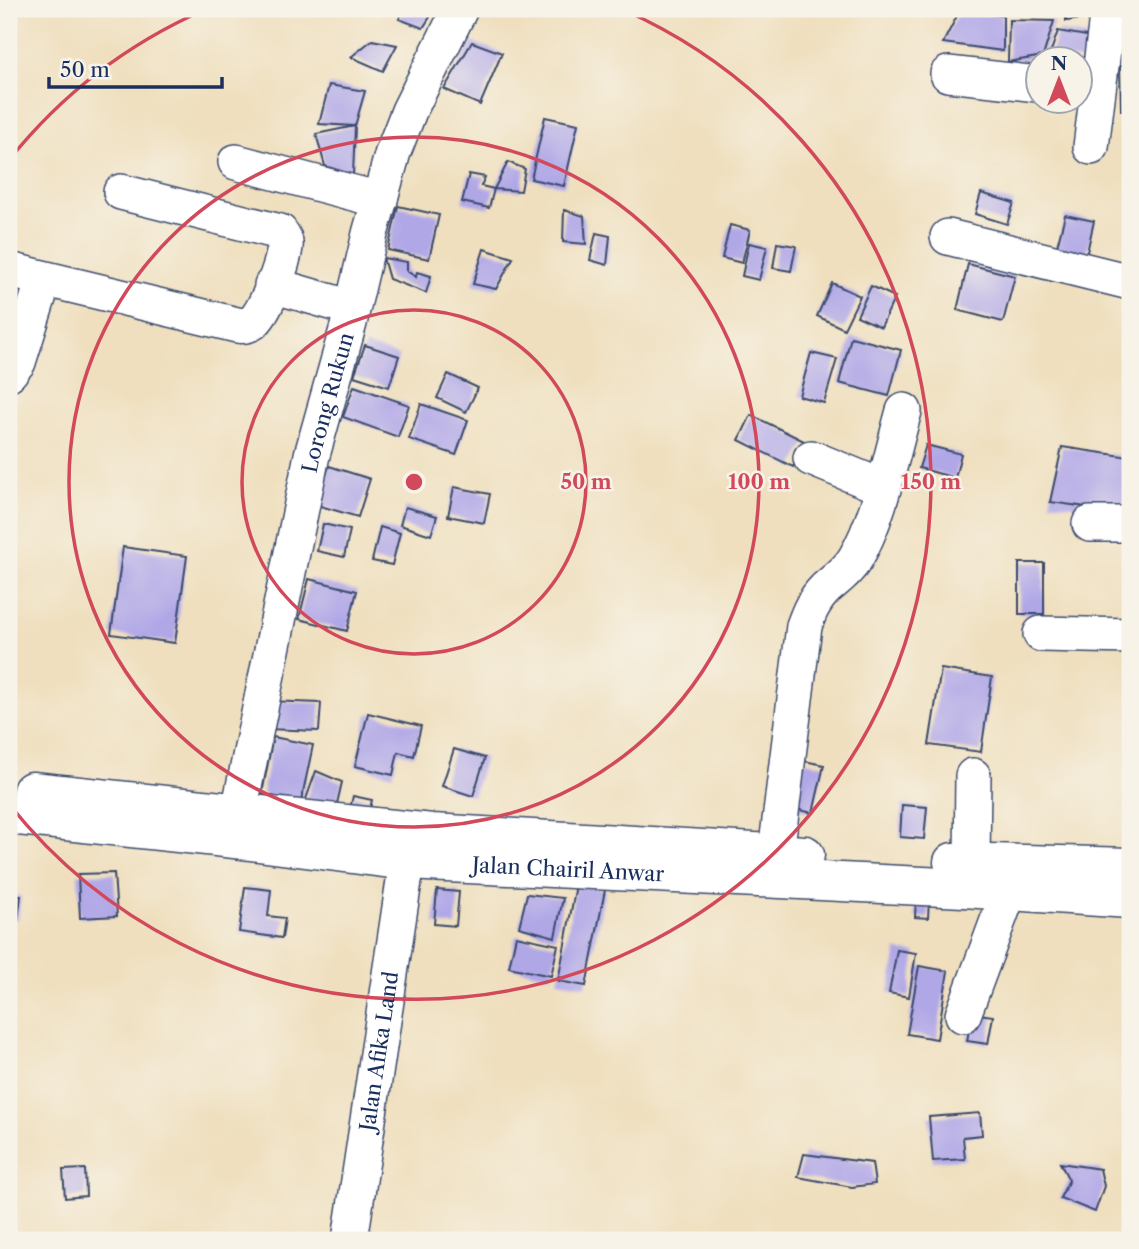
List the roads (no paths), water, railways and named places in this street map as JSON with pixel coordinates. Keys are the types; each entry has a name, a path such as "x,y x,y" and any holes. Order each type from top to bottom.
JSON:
{"main road":[{"name":"Jalan Chairil Anwar","path":"9,789 407,861 1130,899"},
{"name":"Jalan Chairil Anwar","path":"9,815 151,816 239,811 432,832 972,863 1130,867"}],"street":[{"name":"Lorong Rukun","path":"239,811 312,455 393,152 409,111 460,9"},
{"path":"1094,69 1108,9"},
{"path":"948,74 1024,82"},
{"path":"1090,116 1091,147"},
{"path":"236,162 380,200"},
{"path":"9,270 242,326 256,320 262,311 285,248 280,232 121,192"},
{"path":"948,237 1130,282"},
{"path":"9,373 18,362 44,279"},
{"path":"272,285 352,308"},
{"path":"776,853 804,626 811,607 823,591 845,573 857,557 877,508 904,411"},
{"path":"811,458 882,487"},
{"path":"1090,524 1130,524"},
{"path":"1041,634 1130,636"},
{"path":"972,863 973,776"},
{"name":"Jalan Afika Land","path":"349,1240 407,861"},
{"path":"963,1015 1009,891"}]}
